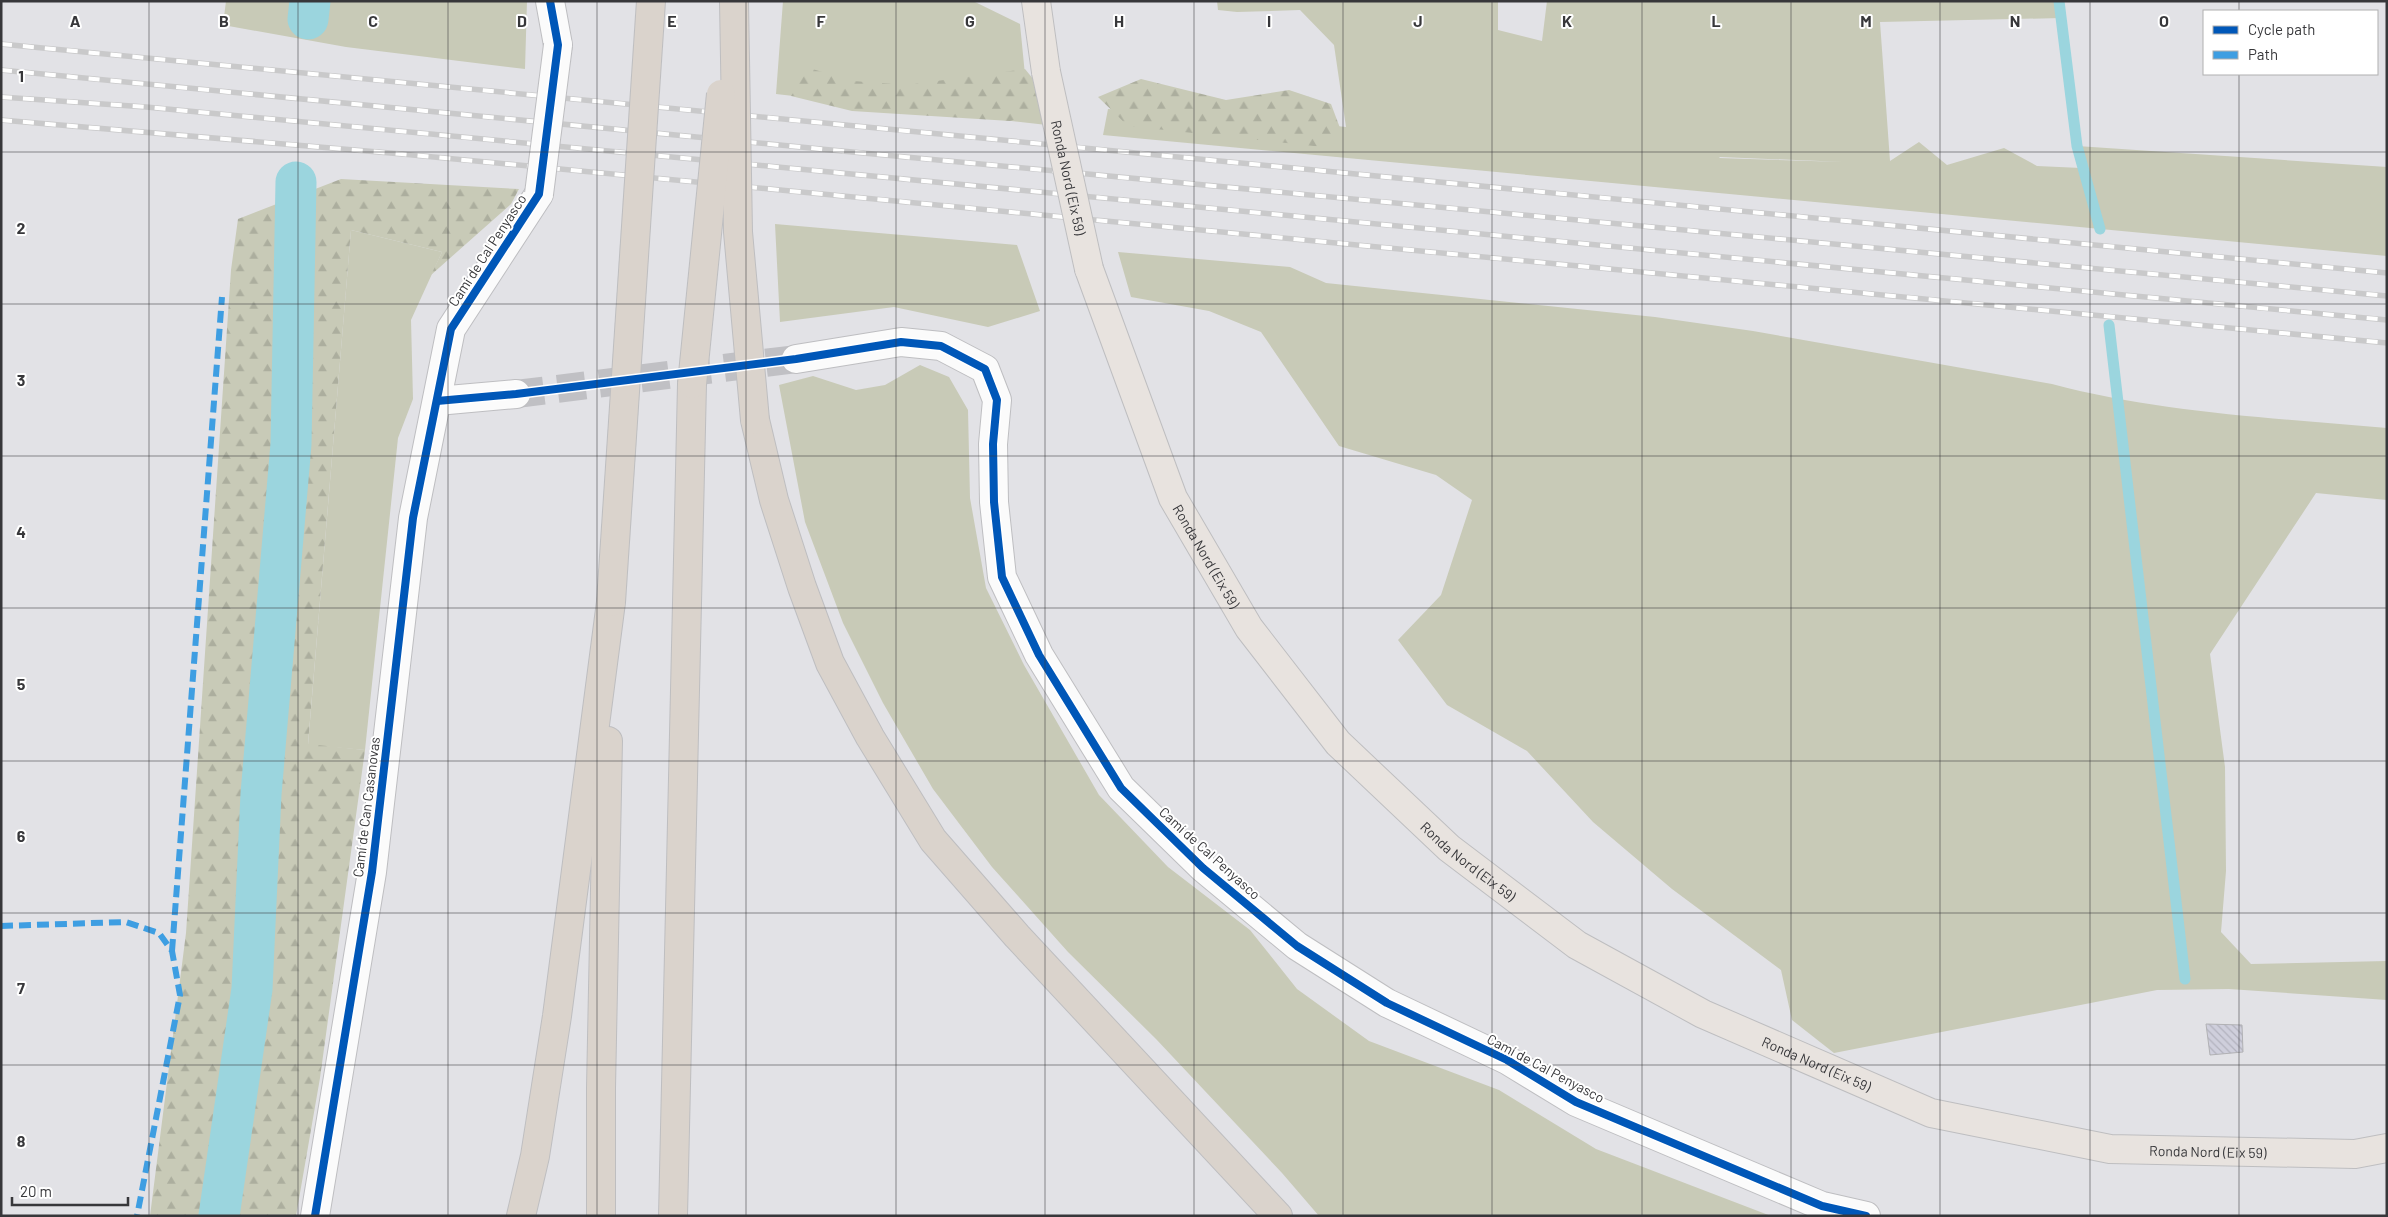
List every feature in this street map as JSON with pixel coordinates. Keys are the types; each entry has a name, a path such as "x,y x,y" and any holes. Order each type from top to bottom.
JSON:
{"highway":[{"path":"601,1216 600,1088 611,602 651,1"},
{"path":"673,1216 692,384 732,1"},
{"path":"732,1 738,232 755,420 774,500 802,587 830,662 870,737 933,840 1017,936 1277,1214"},
{"path":"521,1216 535,1156 556,1016 611,602"}],"main road":[{"name":"Ronda Nord (Eix 59)","path":"1036,1 1046,72 1089,269 1173,498 1249,628 1338,743 1450,848 1577,945 1703,1014 1931,1113 2110,1149 2355,1154 2387,1148"}],"street":[{"name":"Camí de Cal Penyasco","path":"437,401 450,329 539,194 558,45 550,1"},
{"name":"Camí de Cal Penyasco","path":"796,359 901,342 941,346 985,369 997,400 993,444 994,502 1002,577 1039,655 1121,788 1203,868 1297,946 1387,1003 1507,1060 1576,1102 1822,1206 1866,1216"},
{"path":"437,401 516,394"},
{"name":"Camí de Can Casanovas","path":"315,1216 372,872 413,518 437,401"}],"green space":[{"path":"226,1 527,1 525,69 346,47 223,25"},
{"path":"783,1 973,1 1020,24 1026,85 1047,125 776,94"},
{"path":"1217,1 1498,1 1498,30 1542,41 1547,1 2059,1 2061,18 1880,22 1890,161 1919,142 1947,165 2004,148 2037,166 2081,168 2077,146 2387,167 2387,256 1103,135 1108,109 1239,116 1346,127 1334,45 1300,10 1237,12 1218,10","holes":["1720,157 1844,162 1719,158"]},
{"path":"809,68 853,81 907,85 1025,69 1056,107 1010,121 852,111 791,96"},
{"path":"1141,79 1226,100 1289,90 1331,104 1343,136 1323,147 1128,126 1098,97"},
{"path":"341,179 519,189 511,204 431,275 442,252 351,230 308,744 365,750 320,1078 296,1216 150,1216 186,933 231,270 238,219"},
{"path":"775,224 1017,245 1040,311 988,327 894,307 780,322"},
{"path":"351,230 442,252 411,320 413,399 398,438 365,750 308,745"},
{"path":"1118,252 1290,267 1326,283 1655,317 1753,331 2052,384 2135,402 2218,413 2387,428 2387,500 2316,493 2210,654 2225,767 2226,871 2221,932 2251,964 2387,961 2387,1000 2229,989 2157,990 1834,1053 1792,1020 1781,970 1672,889 1593,822 1527,751 1447,705 1398,640 1441,595 1472,500 1436,475 1339,446 1261,332 1209,311 1131,297"},
{"path":"920,365 949,377 968,410 970,498 986,588 1024,665 1099,795 1168,867 1250,930 1297,989 1369,1041 1499,1090 1596,1149 1771,1216 1319,1216 1282,1173 1156,1039 1068,952 992,867 933,789 883,703 843,623 805,522 779,385 813,376 856,390 885,385"}],"building":[{"path":"2206,1024 2242,1025 2243,1052 2210,1055"}],"waterway":[{"path":"308,19 310,1"},
{"path":"2059,1 2077,146 2100,229"},
{"path":"219,1216 252,989 261,794 291,444 296,182"},
{"path":"2109,325 2185,979"}],"tunnel":[{"path":"516,394 796,359"}],"railway":[{"path":"1,44 2387,273"},
{"path":"1,70 2387,296"},
{"path":"1,97 146,107 2387,320"},
{"path":"1,120 402,154 2387,343"}],"marked path":[{"path":"172,951 222,297"},
{"path":"1,926 126,922 159,933 172,951 180,995 137,1216"}],"cycle path":[{"path":"315,1216 372,872 413,518 451,329 539,194 558,45 550,1"},
{"path":"437,401 516,394 796,359 901,342 941,346 985,369 997,400 993,444 994,502 1002,577 1039,655 1121,788 1203,868 1297,946 1387,1003 1507,1060 1576,1102 1822,1206 1866,1216"}]}
